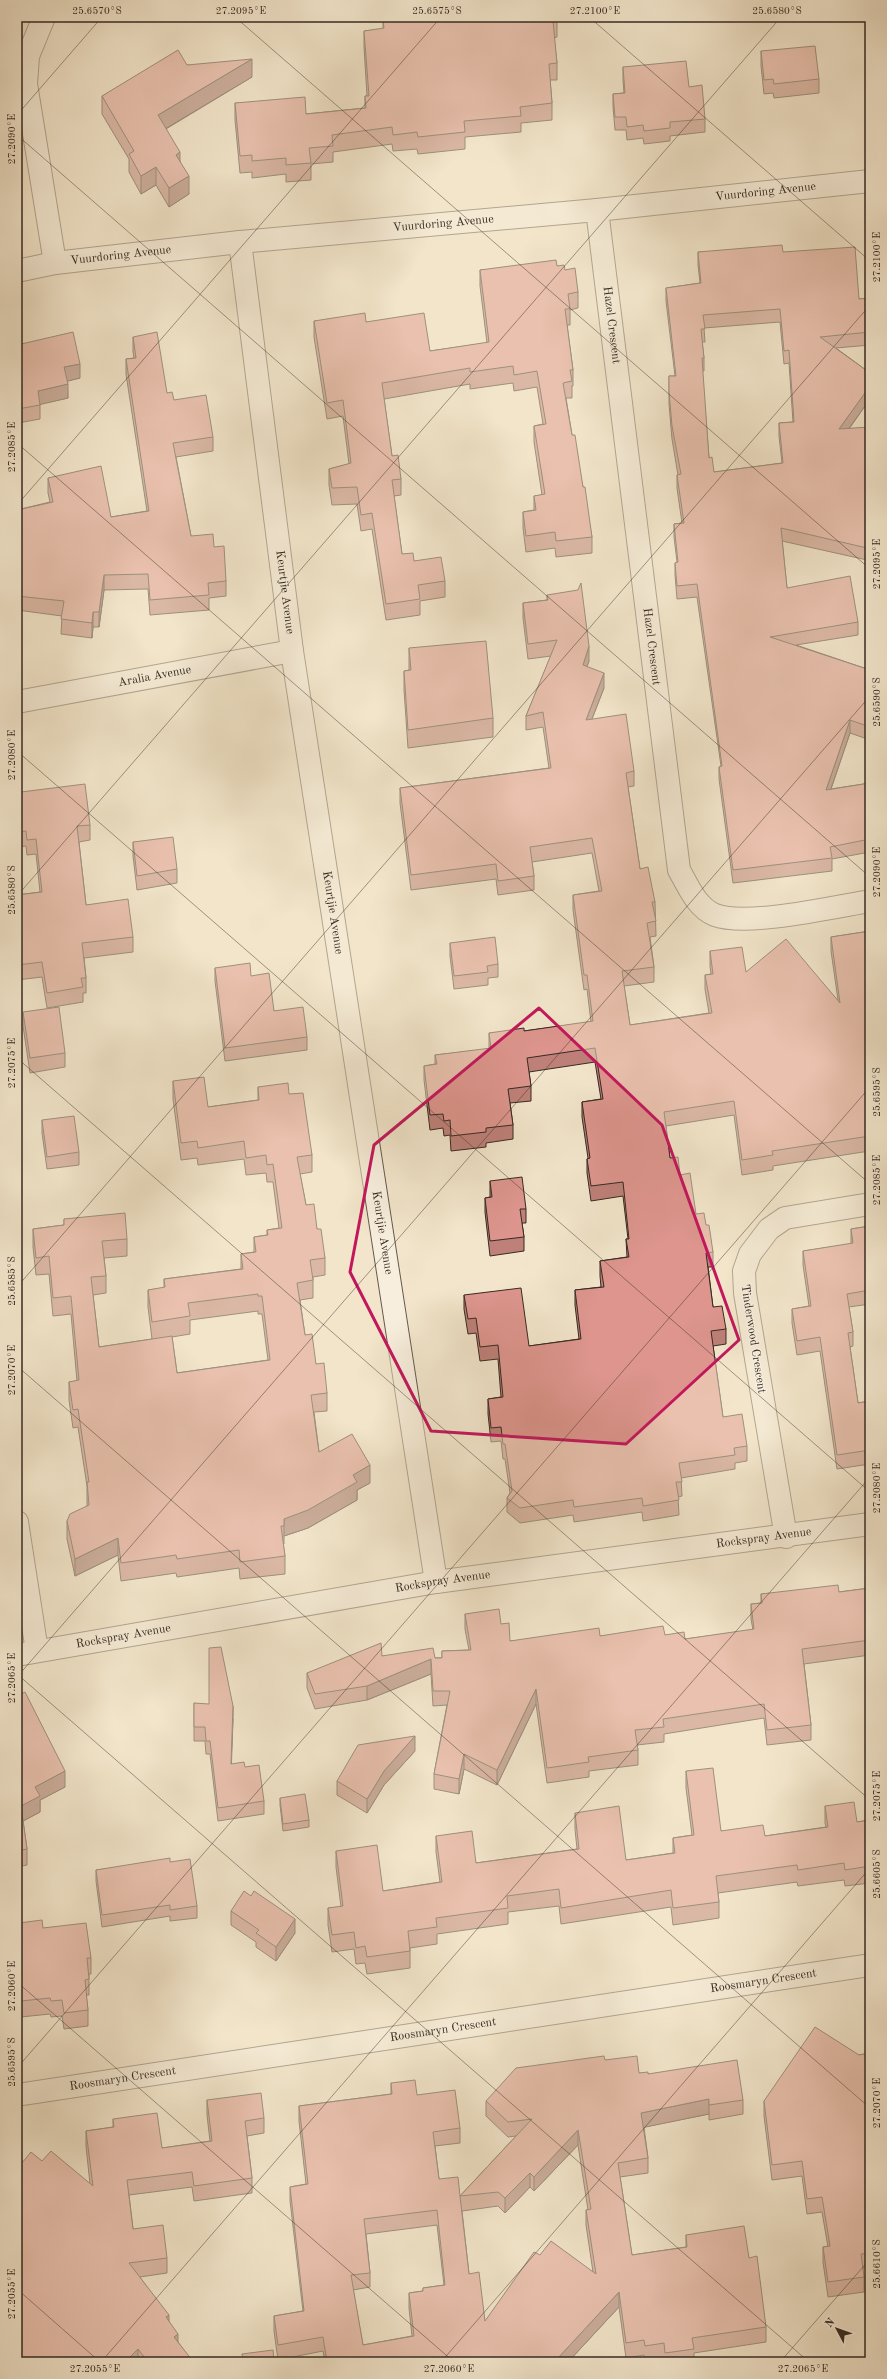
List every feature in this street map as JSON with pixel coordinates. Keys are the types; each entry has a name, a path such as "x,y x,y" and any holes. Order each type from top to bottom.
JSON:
{"street":[{"path":"44,17 28,56 26,84 55,263"},
{"name":"Vuurdoring Avenue","path":"17,271 55,263 240,242 597,210 870,181"},
{"name":"Hazel Crescent","path":"597,210 679,870 690,890 701,905 714,914 732,919 760,918 870,901"},
{"name":"Keurtjie Avenue","path":"240,242 292,651 436,1582"},
{"name":"Aralia Avenue","path":"17,702 292,651"},
{"name":"Tinderwood Crescent","path":"786,1537 745,1293 744,1271 750,1254 758,1240 769,1229 785,1218 870,1204"},
{"path":"17,1522 27,1653"},
{"name":"Rockspray Avenue","path":"27,1653 436,1582 786,1537 870,1524"},
{"name":"Roosmaryn Crescent","path":"17,2095 870,1965"}],"highlighted area":[{"path":"539,1008 662,1125 739,1340 626,1444 431,1431 350,1272 374,1145"}],"building":[{"path":"427,17 556,17 557,21 553,21 557,63 549,64 552,103 520,107 521,116 464,121 465,132 418,137 417,132 393,135 392,127 332,135 333,146 309,148 311,163 286,165 286,158 252,161 252,155 240,156 235,103 305,97 306,114 366,108 365,96 369,96 364,31 384,28 383,21"},
{"path":"815,46 819,79 774,84 773,79 764,80 761,51"},
{"path":"178,50 187,65 252,59 158,115 180,152 176,155 189,176 169,188 156,167 141,176 129,154 134,151 102,96"},
{"path":"686,61 689,87 702,85 705,119 670,122 670,128 644,131 643,125 627,127 626,117 615,117 613,94 625,93 623,67"},
{"path":"782,245 783,252 855,247 859,299 870,298 870,332 820,337 870,373 870,386 839,429 870,427 870,535 867,548 781,528 787,588 850,576 858,622 770,637 870,670 870,727 850,720 826,790 870,783 870,839 830,847 832,858 733,870 719,767 722,766 697,584 677,586 675,563 678,562 674,524 684,523 677,475 681,474 672,426 669,392 669,376 676,376 666,288 701,283 698,252","holes":["780,309 784,351 789,350 794,422 779,423 783,463 714,472 712,457 709,458 702,358 704,358 701,329 705,329 703,315"]},
{"path":"556,260 557,266 564,265 565,270 575,268 578,292 568,294 570,309 565,309 573,370 570,370 572,381 563,383 572,435 575,435 583,487 585,487 592,537 556,541 555,532 526,536 523,512 536,510 534,496 545,494 534,426 546,424 537,371 514,375 513,366 470,372 470,368 382,383 392,456 398,455 401,479 392,480 402,554 413,553 414,561 441,557 445,581 418,585 420,599 386,604 372,513 361,515 357,487 332,488 329,469 351,463 343,400 327,403 314,321 365,313 366,322 424,313 430,351 489,342 480,270"},
{"path":"73,332 80,364 64,367 68,384 38,391 40,405 18,409 17,345"},
{"path":"157,332 167,393 172,392 174,400 206,395 213,437 173,443 191,536 213,534 214,547 224,546 226,581 208,583 209,595 150,600 148,574 104,575 99,612 93,612 92,623 61,619 64,601 17,596 17,510 53,502 48,478 101,466 111,517 149,511 126,359 136,358 133,337"},
{"path":"581,583 589,646 583,665 604,673 586,720 626,714 634,771 626,773 640,869 648,867 655,902 652,902 656,921 647,923 654,967 622,971 630,1025 712,1013 705,975 713,974 710,951 742,947 746,972 786,939 840,1003 831,937 870,931 870,1137 772,1151 773,1155 742,1160 734,1101 664,1112 670,1158 678,1157 680,1175 690,1173 696,1214 704,1213 706,1225 709,1225 713,1252 706,1253 713,1307 722,1306 726,1329 711,1331 723,1417 742,1414 747,1446 734,1448 735,1455 679,1463 682,1482 676,1482 679,1500 643,1506 642,1498 574,1507 573,1500 520,1508 507,1498 512,1491 501,1427 491,1428 488,1399 503,1397 498,1345 480,1347 476,1318 468,1319 464,1295 521,1288 529,1346 581,1339 575,1290 604,1287 600,1261 629,1257 626,1239 629,1239 623,1182 591,1186 587,1159 590,1158 582,1102 603,1099 595,1048 527,1058 531,1086 508,1089 513,1125 486,1128 486,1132 451,1136 450,1120 444,1121 443,1114 430,1115 424,1066 437,1064 435,1055 491,1048 489,1033 524,1028 524,1031 593,1021 587,975 584,975 573,895 602,891 592,838 530,847 534,876 498,881 496,864 411,875 400,788 551,768 543,712 526,716 557,640 528,644 523,603 548,600 547,595 578,590"},
{"path":"486,641 493,718 408,730 404,671 411,670 409,648"},
{"path":"85,784 90,825 77,826 86,905 128,899 133,937 82,943 86,978 81,978 83,987 47,993 42,962 17,965 17,895 42,892 36,839 27,840 26,831 17,832 17,790 21,789 21,792"},
{"path":"173,837 177,869 137,876 133,842"},
{"path":"495,937 498,964 487,966 488,972 454,976 450,943"},
{"path":"250,963 251,976 269,973 274,1011 303,1007 307,1037 225,1048 215,968"},
{"path":"59,1007 65,1053 30,1058 23,1012"},
{"path":"204,1077 208,1107 259,1100 258,1087 288,1083 289,1094 303,1093 312,1155 297,1157 306,1205 314,1204 317,1229 321,1229 325,1258 310,1260 313,1280 297,1283 305,1335 312,1334 316,1364 324,1363 327,1393 311,1395 319,1452 352,1434 370,1465 353,1475 357,1482 308,1510 284,1519 284,1526 281,1526 285,1556 240,1562 239,1550 177,1559 176,1555 121,1563 118,1538 75,1559 67,1521 70,1514 89,1505 87,1482 89,1482 78,1409 73,1410 69,1382 79,1380 71,1296 53,1298 49,1256 36,1258 33,1229 64,1225 64,1219 125,1213 127,1239 102,1241 106,1276 91,1277 99,1347 172,1336 177,1373 270,1360 262,1296 258,1296 258,1294 188,1303 190,1316 152,1322 148,1290 165,1287 164,1279 243,1269 241,1254 256,1252 254,1237 268,1235 267,1230 282,1228 273,1164 267,1165 266,1155 246,1158 244,1141 198,1148 197,1141 181,1143 173,1081"},
{"path":"74,1116 79,1152 47,1157 42,1120"},
{"path":"522,1177 526,1209 520,1209 524,1237 490,1241 485,1198 492,1197 490,1181"},
{"path":"870,1226 870,1290 847,1294 853,1332 848,1333 858,1403 870,1401 870,1450 837,1455 820,1337 797,1341 792,1309 811,1306 803,1251 853,1243 851,1229"},
{"path":"838,1585 839,1592 870,1588 870,1640 802,1649 811,1725 767,1730 764,1704 663,1719 664,1727 635,1730 638,1750 588,1757 589,1762 547,1768 536,1689 497,1770 464,1754 459,1779 434,1774 450,1691 433,1691 431,1659 367,1686 315,1694 307,1673 381,1643 382,1656 433,1648 435,1658 442,1658 442,1651 471,1650 465,1614 499,1609 501,1624 509,1623 510,1641 599,1628 600,1636 663,1626 665,1635 684,1632 685,1639 754,1629 751,1604 762,1603 761,1594"},
{"path":"221,1647 233,1706 231,1764 244,1762 245,1767 259,1765 264,1801 218,1808 210,1741 206,1741 205,1727 194,1727 194,1703 209,1704 209,1648"},
{"path":"25,1692 65,1771 35,1787 40,1796 21,1806 27,1849 17,1851 17,1696"},
{"path":"415,1736 384,1771 367,1799 337,1781 358,1745"},
{"path":"713,1768 721,1831 763,1825 765,1836 828,1827 825,1806 854,1802 857,1822 870,1820 870,1866 845,1870 844,1863 798,1870 797,1865 716,1876 719,1902 673,1908 671,1890 561,1908 559,1889 507,1896 508,1908 436,1918 437,1927 408,1931 410,1951 367,1957 365,1946 356,1948 354,1932 332,1935 328,1908 343,1906 336,1851 377,1845 383,1891 442,1882 436,1836 472,1831 476,1863 579,1849 575,1813 619,1806 626,1860 675,1853 673,1838 694,1835 686,1771"},
{"path":"305,1794 309,1820 283,1824 280,1798"},
{"path":"170,1858 170,1862 190,1859 197,1906 170,1910 170,1905 102,1915 96,1870"},
{"path":"244,1891 251,1896 254,1891 295,1919 276,1947 256,1933 259,1930 231,1911"},
{"path":"17,1906 19,1923 42,1920 43,1928 86,1923 91,1958 87,1958 89,1979 85,1980 88,2010 64,2013 62,2000 51,2001 50,1998 21,2001 17,1969"},
{"path":"815,2027 859,2055 870,2053 870,2253 861,2254 864,2277 828,2282 823,2247 830,2246 822,2197 807,2199 802,2161 772,2165 764,2101"},
{"path":"604,2056 605,2060 637,2056 639,2073 648,2072 648,2074 737,2060 743,2100 709,2105 709,2099 641,2113 648,2158 618,2163 632,2255 687,2247 686,2235 744,2226 749,2258 757,2256 766,2327 692,2338 694,2349 665,2353 664,2343 645,2346 644,2340 626,2343 619,2292 558,2358 533,2362 327,2362 323,2337 278,2345 274,2316 304,2311 290,2187 308,2184 299,2106 392,2094 391,2083 415,2080 417,2095 455,2090 460,2128 433,2132 439,2179 458,2177 460,2196 532,2119 508,2122 486,2101 516,2068","holes":["578,2130 591,2209 586,2210 596,2274 551,2241 540,2255 534,2252 485,2321 479,2272 469,2274 460,2196 498,2192 505,2198 530,2173 534,2177","437,2210 445,2285 423,2288 423,2291 409,2293 414,2336 363,2345 351,2275 370,2273 364,2219"]},
{"path":"261,2093 264,2118 245,2121 252,2178 194,2186 192,2172 127,2180 133,2229 163,2225 167,2258 129,2263 169,2315 166,2317 178,2334 174,2337 192,2360 190,2362 148,2362 138,2349 125,2362 17,2362 17,2169 31,2152 42,2161 51,2151 93,2186 86,2131 114,2127 113,2119 157,2113 162,2148 212,2141 207,2100"},
{"path":"273,2350 274,2362 243,2362 242,2354"}]}
